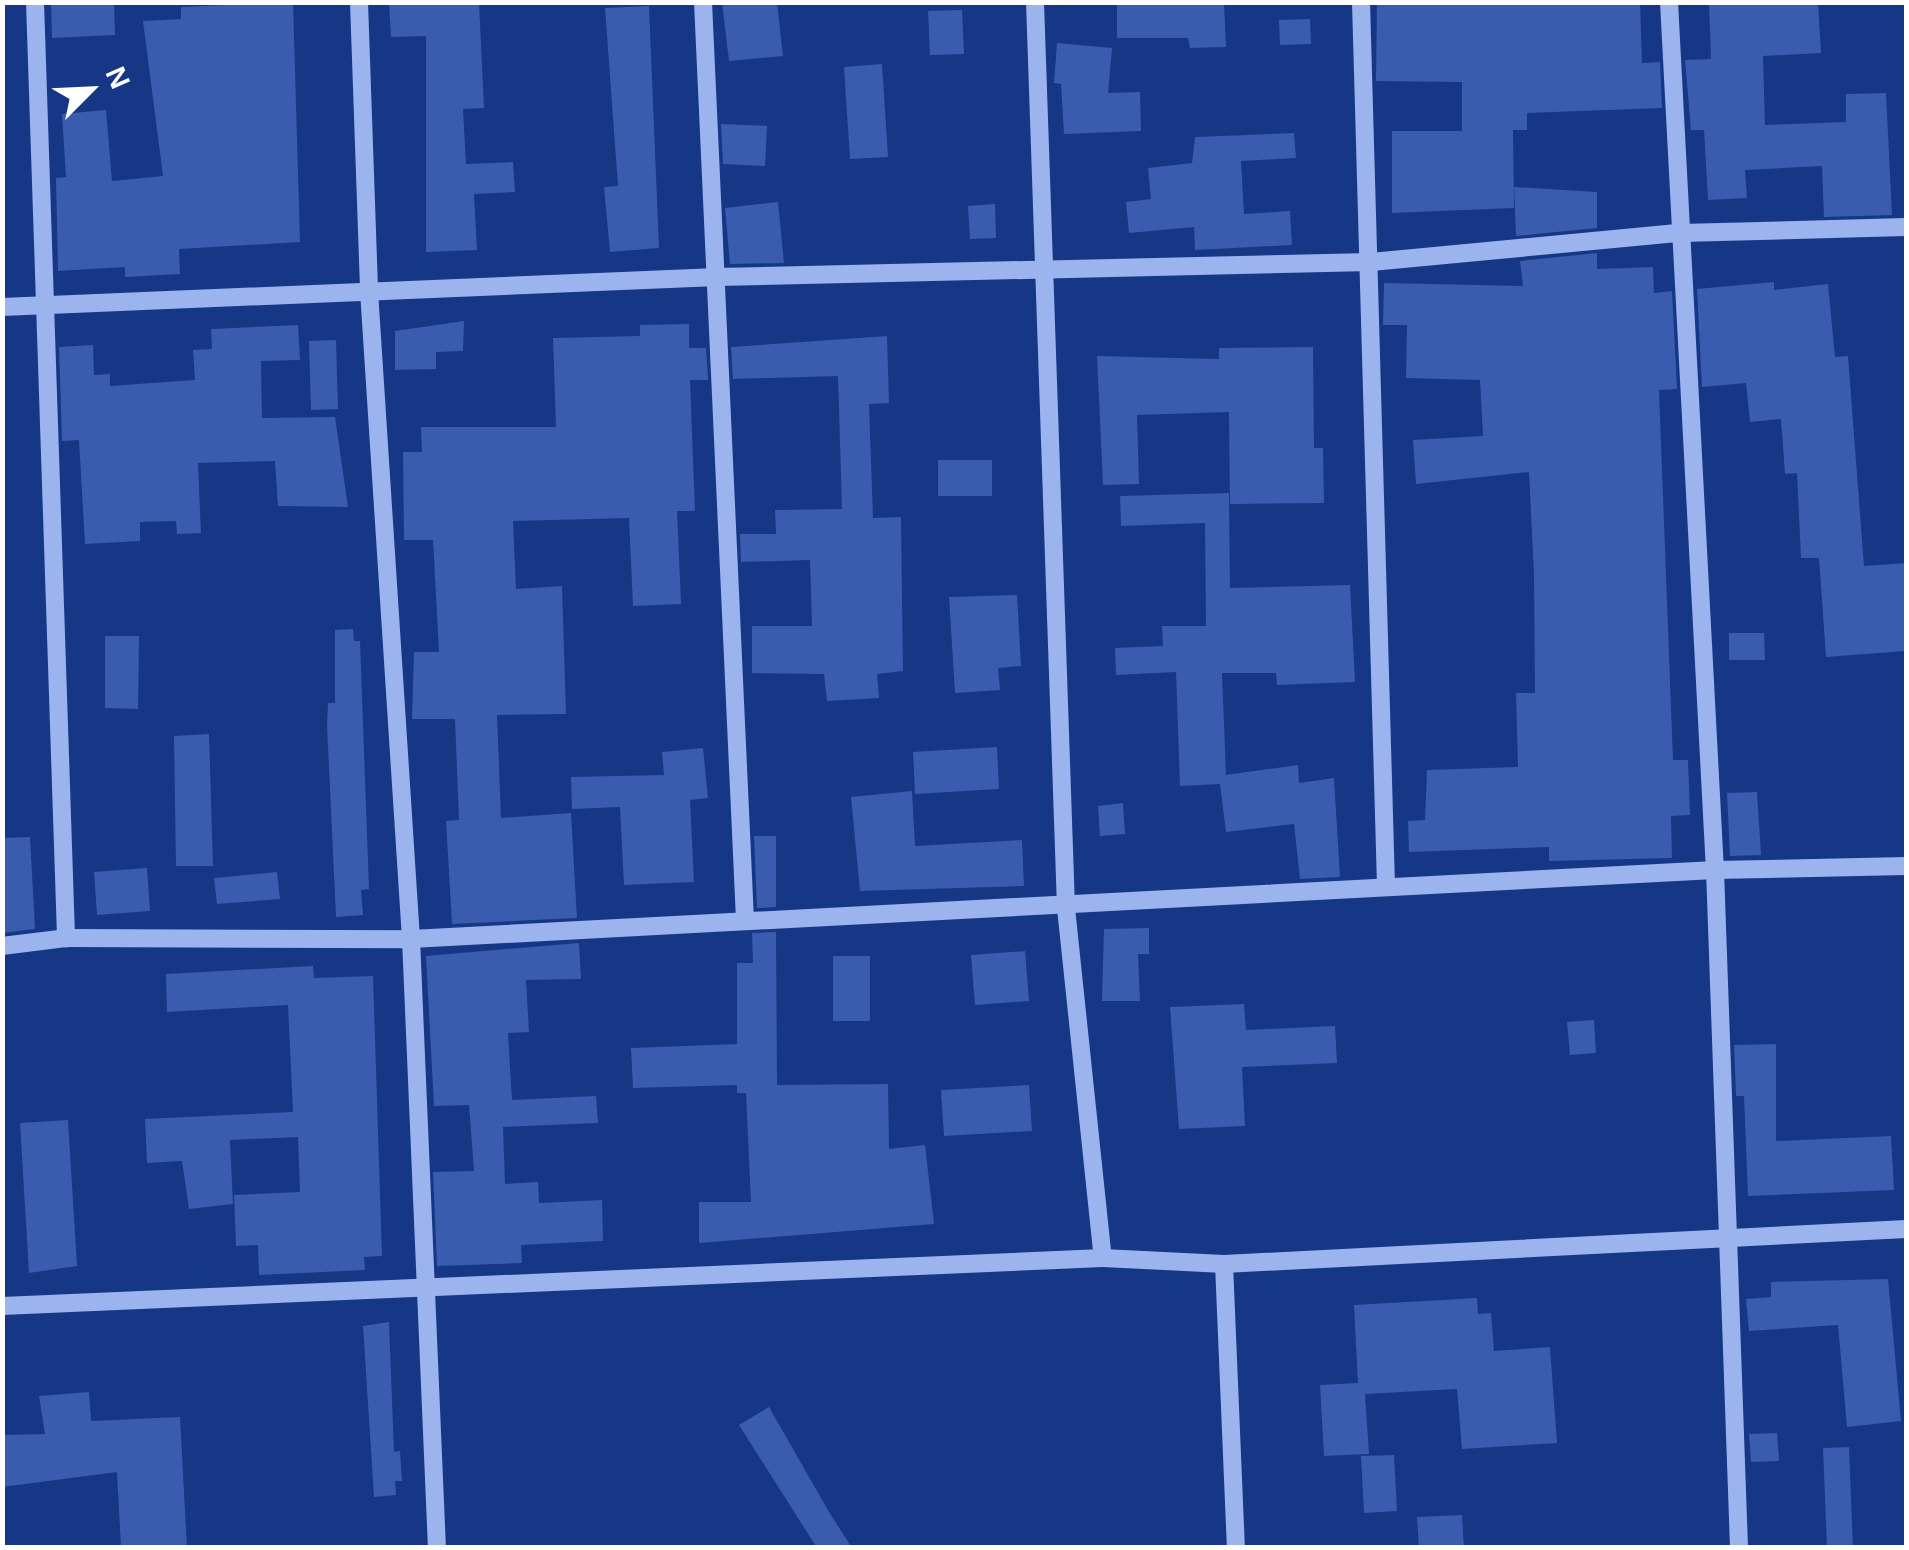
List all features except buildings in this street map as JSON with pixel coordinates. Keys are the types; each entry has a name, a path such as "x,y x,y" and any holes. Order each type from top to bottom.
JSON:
{"street":[{"path":"34,2 66,938"},
{"path":"358,2 370,291 411,939 421,1284 437,1548"},
{"path":"703,2 745,921"},
{"path":"1034,2 1048,269 1066,908 1104,1258"},
{"path":"1360,2 1371,262 1386,887"},
{"path":"1669,2 1715,870 1738,1548"},
{"path":"2,307 717,277 1371,262 1680,233 1906,227"},
{"path":"2,946 66,938 411,939 1066,908 1715,870 1906,866"},
{"path":"2,1306 421,1284 1104,1258 1224,1264 1906,1229"},
{"path":"1224,1264 1236,1548"}]}
